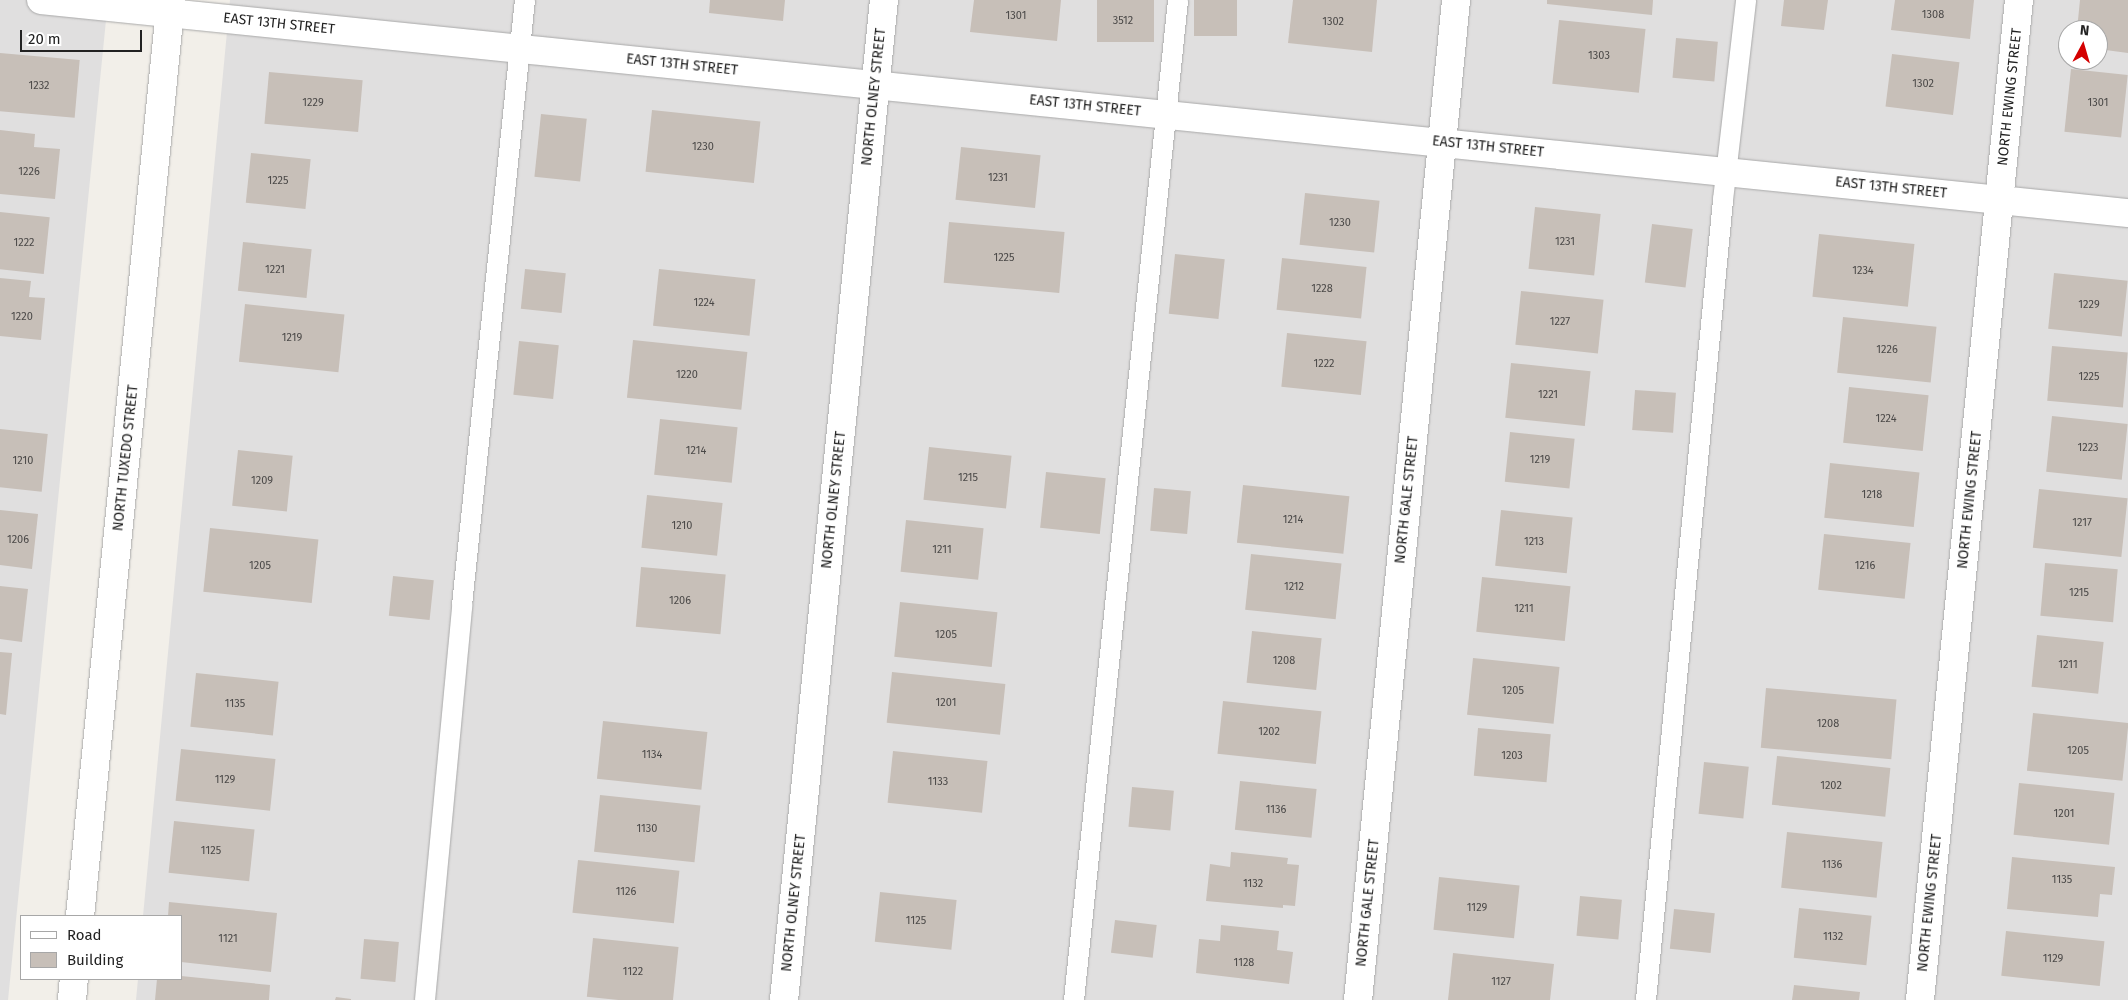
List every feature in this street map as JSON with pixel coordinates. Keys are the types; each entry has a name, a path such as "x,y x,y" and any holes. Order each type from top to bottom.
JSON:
{"street":[{"name":"EAST 13TH STREET","path":"42,0 171,7 521,49 2128,212"},
{"name":"NORTH OLNEY STREET","path":"784,1000 884,0"},
{"name":"NORTH GALE STREET","path":"1358,1000 1456,0"},
{"name":"NORTH EWING STREET","path":"1920,1000 2019,0"},
{"name":"NORTH TUXEDO STREET","path":"80,915 171,7"},
{"path":"72,1000 74,980"}],"lane":[{"path":"425,1000 462,605 525,0"},
{"path":"1074,1000 1178,0"},
{"path":"1646,1000 1726,172 1746,0"}],"shaded area":[{"path":"0,0 108,0 8,1000 0,1000"},
{"path":"230,0 2128,0 2128,1000 136,1000 138,980 182,980 182,915 143,915"}],"building":[{"path":"710,0 785,0 783,21 709,13"},
{"path":"974,0 1061,0 1057,41 970,32"},
{"path":"1097,0 1154,0 1154,42 1097,42"},
{"path":"1194,0 1237,0 1237,36 1194,36"},
{"path":"1293,0 1377,0 1372,52 1288,43"},
{"path":"1547,0 1653,0 1652,15 1547,4"},
{"path":"1784,0 1828,0 1824,30 1781,26"},
{"path":"1895,0 1974,0 1970,39 1891,30"},
{"path":"2080,0 2128,0 2128,53 2108,50 2108,20 2078,20"},
{"path":"1559,20 1646,29 1639,93 1552,84"},
{"path":"1676,38 1718,42 1714,82 1673,78"},
{"path":"0,53 80,60 75,118 0,111"},
{"path":"1892,54 1959,62 1953,115 1886,107"},
{"path":"2071,70 2128,75 2121,138 2064,132"},
{"path":"269,72 363,80 358,132 264,124"},
{"path":"652,110 760,121 754,183 646,172"},
{"path":"541,114 587,119 580,181 534,177"},
{"path":"0,130 35,134 34,147 60,149 55,199 0,194"},
{"path":"961,147 1041,155 1035,208 955,200"},
{"path":"251,153 311,159 305,209 246,203"},
{"path":"1305,193 1380,201 1374,253 1300,245"},
{"path":"1535,207 1601,214 1594,276 1529,269"},
{"path":"0,212 50,217 44,274 0,269"},
{"path":"949,222 1065,232 1059,293 944,283"},
{"path":"1652,224 1693,229 1686,288 1645,283"},
{"path":"1819,234 1914,244 1908,307 1812,297"},
{"path":"243,242 312,249 307,298 238,291"},
{"path":"1175,254 1225,259 1218,319 1169,314"},
{"path":"1282,258 1367,267 1361,319 1277,310"},
{"path":"525,269 566,273 562,313 521,309"},
{"path":"659,269 755,279 750,336 653,326"},
{"path":"2054,273 2128,281 2122,336 2048,329"},
{"path":"0,278 31,281 29,297 45,298 41,340 0,336"},
{"path":"1521,291 1604,300 1598,353 1515,345"},
{"path":"245,304 344,314 338,372 239,362"},
{"path":"1843,317 1936,327 1931,383 1837,373"},
{"path":"1287,333 1367,341 1361,395 1281,387"},
{"path":"633,340 747,352 741,410 627,398"},
{"path":"519,341 559,345 553,399 513,395"},
{"path":"2052,346 2128,353 2123,407 2047,401"},
{"path":"1511,363 1591,371 1585,426 1505,418"},
{"path":"1849,387 1929,395 1923,451 1843,443"},
{"path":"1635,390 1676,393 1673,433 1632,430"},
{"path":"2052,416 2128,424 2122,480 2046,472"},
{"path":"660,419 738,427 732,483 654,475"},
{"path":"0,429 48,434 42,492 0,487"},
{"path":"1510,432 1575,439 1569,489 1505,482"},
{"path":"929,447 1012,456 1006,508 923,500"},
{"path":"238,450 293,456 287,511 232,506"},
{"path":"1830,463 1920,472 1914,527 1824,518"},
{"path":"1046,472 1106,478 1100,534 1040,528"},
{"path":"1243,485 1349,496 1343,554 1237,543"},
{"path":"1154,488 1191,491 1187,534 1150,531"},
{"path":"2039,489 2128,498 2121,557 2033,548"},
{"path":"647,495 723,503 717,556 641,548"},
{"path":"0,510 38,514 32,569 0,565"},
{"path":"1501,510 1573,518 1567,573 1495,566"},
{"path":"906,520 984,528 978,580 901,572"},
{"path":"210,528 318,539 312,603 203,592"},
{"path":"1824,534 1911,543 1905,599 1818,590"},
{"path":"1251,554 1342,564 1336,619 1245,610"},
{"path":"2045,563 2118,569 2113,622 2040,616"},
{"path":"641,567 726,574 720,634 636,627"},
{"path":"393,576 434,580 430,620 389,616"},
{"path":"1482,577 1571,586 1565,641 1476,632"},
{"path":"0,586 28,589 22,642 0,639"},
{"path":"900,602 997,612 992,667 894,657"},
{"path":"1252,631 1322,638 1316,690 1247,683"},
{"path":"2037,635 2104,642 2098,694 2032,687"},
{"path":"0,652 12,653 6,715 0,714"},
{"path":"1473,658 1560,667 1554,724 1467,715"},
{"path":"892,672 1005,684 1000,735 887,723"},
{"path":"196,673 279,682 273,735 190,727"},
{"path":"1766,688 1897,699 1891,759 1761,748"},
{"path":"1223,701 1321,711 1316,764 1217,754"},
{"path":"2033,713 2128,723 2122,781 2027,771"},
{"path":"603,721 707,732 701,790 597,779"},
{"path":"1478,728 1551,734 1547,782 1474,776"},
{"path":"181,749 275,759 270,811 176,801"},
{"path":"893,751 987,761 982,813 888,803"},
{"path":"1777,756 1890,768 1885,817 1772,805"},
{"path":"1704,762 1749,767 1743,818 1699,814"},
{"path":"1240,781 1317,789 1311,838 1235,830"},
{"path":"2019,783 2114,793 2109,845 2014,835"},
{"path":"1132,787 1174,791 1170,831 1129,827"},
{"path":"600,795 700,806 694,862 594,852"},
{"path":"174,821 255,829 249,881 169,873"},
{"path":"1787,832 1882,842 1877,898 1781,888"},
{"path":"1231,852 1288,858 1287,864 1299,865 1295,906 1283,905 1283,908 1206,901 1210,864 1230,867"},
{"path":"2012,857 2115,867 2112,895 2100,894 2098,917 2007,909"},
{"path":"578,860 679,871 674,923 572,913"},
{"path":"1439,877 1520,885 1514,938 1433,930"},
{"path":"880,892 957,900 951,950 875,942"},
{"path":"1580,896 1622,900 1618,940 1577,936"},
{"path":"169,902 277,913 271,972 182,962 182,915 168,915"},
{"path":"1799,908 1872,916 1866,965 1794,958"},
{"path":"1674,909 1715,913 1711,953 1670,949"},
{"path":"1115,920 1157,925 1153,958 1111,953"},
{"path":"1221,925 1279,931 1277,950 1293,952 1289,984 1196,973 1199,939 1220,941"},
{"path":"2006,931 2104,941 2100,986 2001,976"},
{"path":"593,938 679,947 673,1000 618,1000 587,997"},
{"path":"364,939 399,942 395,982 361,979"},
{"path":"1453,953 1554,964 1550,1000 1448,1000"},
{"path":"182,976 270,985 269,1000 155,1000 157,980 182,980"},
{"path":"1794,985 1860,992 1859,1000 1792,1000"},
{"path":"336,997 351,999 351,1000 335,1000"}]}
